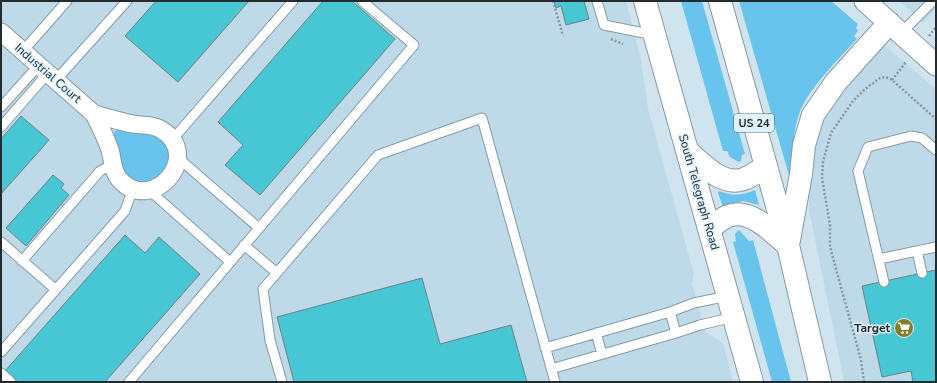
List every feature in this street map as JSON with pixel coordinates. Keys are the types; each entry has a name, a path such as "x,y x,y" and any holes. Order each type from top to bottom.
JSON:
{"highway":[{"name":"South Telegraph Road","path":"645,1 752,382"},
{"name":"US 24","path":"720,1 788,245 820,382"},
{"path":"709,229 729,216 745,215 757,220 788,245 801,174 804,145 813,115 836,82 895,28"},
{"path":"687,151 717,175 727,180 736,181 746,179 766,166"}],"street":[{"path":"866,1 936,65"},
{"name":"Industrial Court","path":"1,32 94,114 110,150 112,165 120,179 141,189"},
{"name":"Industrial Court","path":"94,114 133,124 156,127 172,140"},
{"path":"141,189 163,184 169,179 176,165 177,157 172,140"}],"lane":[{"path":"23,51 67,1"},
{"path":"1,127 48,73 127,1"},
{"path":"172,140 293,1"},
{"path":"129,382 414,45 362,1"},
{"path":"597,1 604,25 656,36"},
{"path":"895,28 933,1"},
{"path":"1,106 48,73"},
{"path":"282,382 270,340 263,288 378,155 482,118 555,382"},
{"path":"884,282 858,171 868,147 910,136 922,138 936,150"},
{"path":"177,157 259,228"},
{"path":"22,261 100,171 112,165"},
{"path":"1,352 55,289 125,212 141,189 230,262"},
{"path":"1,242 55,289"},
{"path":"244,245 277,273"},
{"path":"879,259 936,247"},
{"path":"917,251 922,273"},
{"path":"545,348 670,312 694,303 728,296"},
{"path":"670,312 676,333"},
{"path":"551,369 676,333 700,324 734,317"},
{"path":"596,333 602,354"},
{"path":"1,373 11,382"}],"path":[{"path":"553,1 563,36"},
{"path":"892,80 904,66"},
{"path":"864,382 861,360 830,247 830,225 822,178 823,162 831,133 853,101 865,89 880,78 886,77 892,80 936,119"}],"shaded area":[{"path":"1,1 626,1 641,60 648,109 694,274 692,284 706,332 723,343 733,382 1,382"},
{"path":"681,1 702,1 745,154 742,155 741,161 739,162 730,157 727,151 723,151"},
{"path":"739,1 831,1 858,24 856,28 858,31 854,36 857,39 819,82 801,109 794,137 792,186"},
{"path":"900,1 936,1 936,8 923,23"},
{"path":"884,45 936,89 936,382 844,382 809,210 809,154 827,109"},
{"path":"120,129 145,132 153,135 163,142 168,151 168,161 164,170 157,178 148,182 138,182 128,176 122,168 118,158 113,137 115,131"},
{"path":"755,190 759,205 743,201 723,207 718,193 719,191 737,195"},
{"path":"739,230 749,241 753,240 791,382 772,382 733,242 736,241 735,234"}],"building":[{"path":"156,1 249,1 178,82 125,36"},
{"path":"323,1 352,1 395,39 260,195 225,165 243,145 218,122"},
{"path":"554,1 584,1 589,19 566,25 561,6 556,8"},
{"path":"21,116 49,140 1,194 1,139"},
{"path":"53,175 64,184 61,188 69,195 26,246 6,228"},
{"path":"125,235 145,253 159,237 200,274 105,382 18,382 5,371"},
{"name":"Target","path":"936,270 936,382 913,382 911,371 882,377 862,286"},
{"path":"422,278 440,344 511,325 527,382 294,382 277,317"}],"place":[{"name":"Target","path":"904,328"}]}
